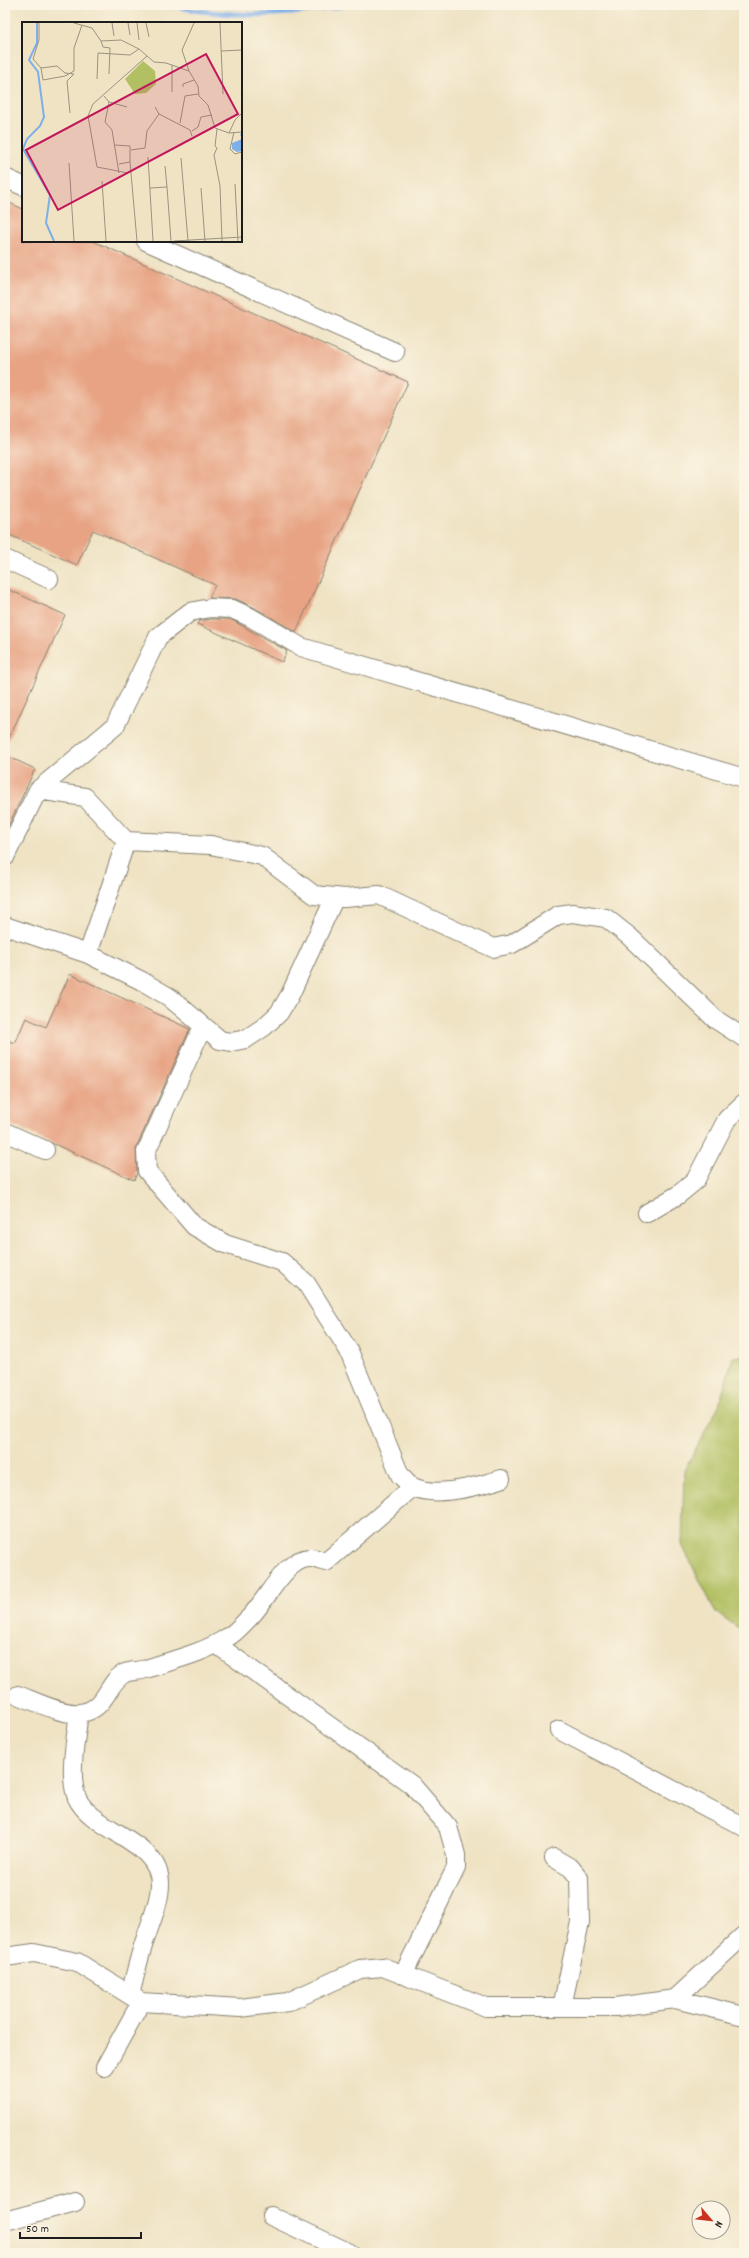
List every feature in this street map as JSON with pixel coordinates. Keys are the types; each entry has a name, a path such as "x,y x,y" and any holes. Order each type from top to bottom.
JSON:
{"street":[{"path":"5,178 22,186"},
{"path":"148,242 395,352"},
{"path":"5,559 49,579"},
{"path":"5,857 38,790 115,726 158,637 190,612 210,608 232,610 250,617 300,647 744,778"},
{"path":"38,790 85,797 126,841 211,845 262,856 314,895 335,897 379,895 493,948 512,944 558,915 573,913 606,918 630,937 715,1019 744,1038"},
{"path":"88,954 126,841"},
{"path":"5,926 88,954 142,981 168,997 220,1040 231,1042 246,1038 264,1027 279,1013 290,995 335,897"},
{"path":"203,1026 146,1152 147,1171 194,1226 225,1244 282,1262 306,1283 349,1351 400,1475 413,1487 433,1492 478,1487 501,1479"},
{"path":"646,1213 678,1195 695,1181 727,1119 744,1103"},
{"path":"5,1132 45,1150"},
{"path":"18,1695 79,1714 94,1709 105,1699 118,1678 126,1673 145,1669 200,1651 228,1637 257,1612 290,1566 299,1560 311,1558 326,1562 413,1487"},
{"path":"216,1644 412,1785 448,1827 456,1854 456,1868 404,1975"},
{"path":"79,1714 74,1782 78,1798 89,1813 140,1849 154,1863 159,1876 160,1885 154,1912 140,1954 135,1999 106,2066"},
{"path":"558,1730 744,1827"},
{"path":"554,1858 571,1868 579,1878 580,1922 562,2007"},
{"path":"675,2000 744,1934"},
{"path":"5,1957 34,1953 77,1962 135,1999 240,2008 288,2002 360,1969 383,1967 486,2007 616,2007 675,2000 744,2016"},
{"path":"5,2221 75,2202"},
{"path":"271,2216 350,2253"}],"green space":[{"path":"744,1356 744,1632 715,1611 682,1545 684,1471 719,1405 733,1357"}],"building":[{"path":"5,201 22,209 22,242 95,242 408,382 296,632 255,608 236,599 209,598 215,585 93,530 77,565 5,533"},
{"path":"5,588 65,615 5,747"},
{"path":"211,619 230,619 287,651 282,662 197,624 199,621"},
{"path":"5,755 35,769 5,833"},
{"path":"70,974 190,1029 136,1148 137,1173 134,1180 5,1122 5,1039 15,1043 26,1018 46,1027"}],"waterway":[{"path":"174,5 196,11 245,15 279,14 348,5"}]}
